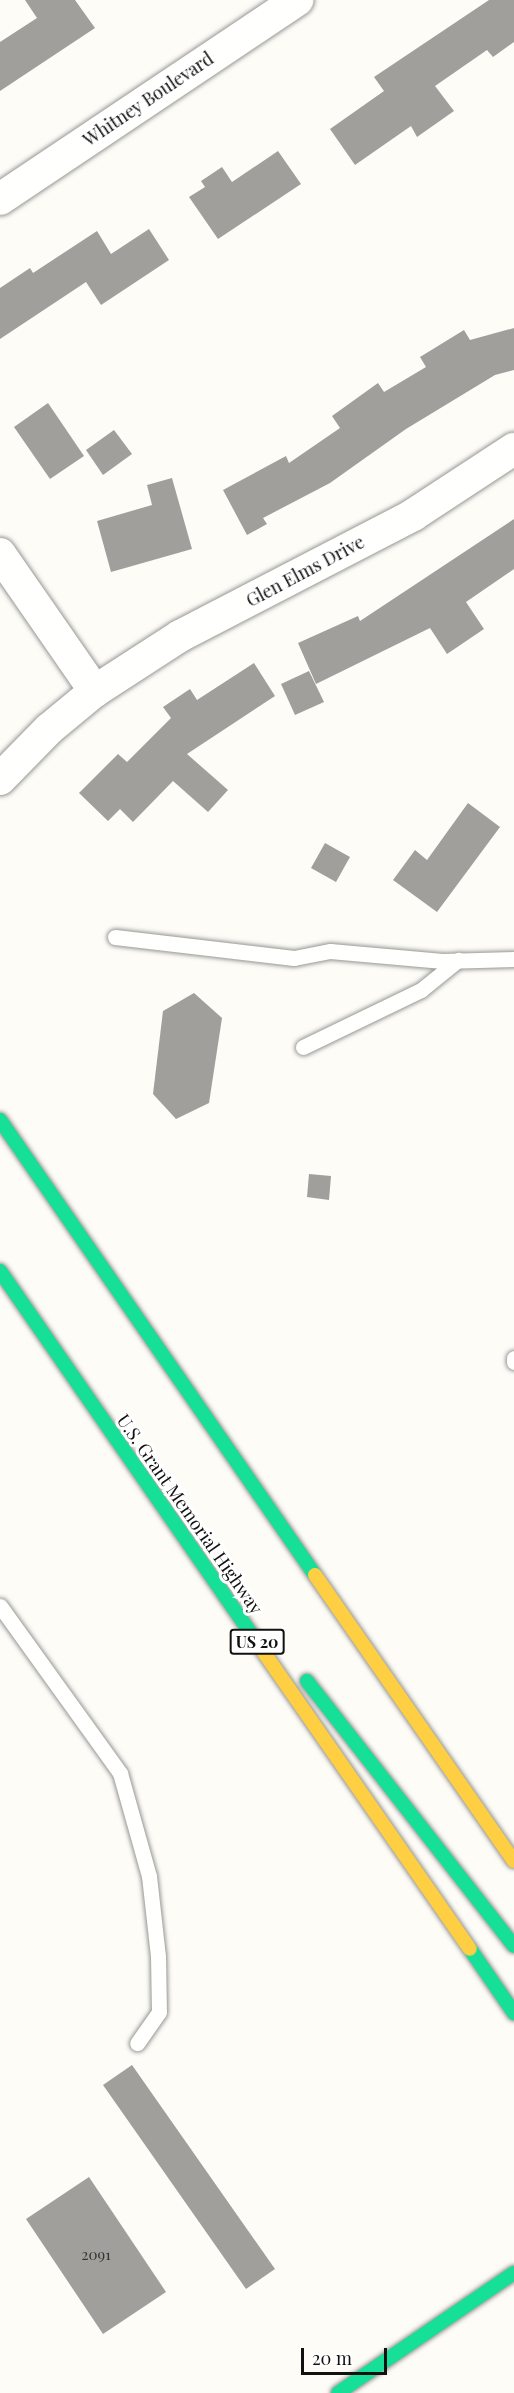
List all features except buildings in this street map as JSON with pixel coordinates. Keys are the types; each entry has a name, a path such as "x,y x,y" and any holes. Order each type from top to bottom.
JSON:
{"main road":[{"path":"0,1120 514,1861"},
{"name":"U.S. Grant Memorial Highway","path":"0,1271 514,2013"},
{"path":"173,1521 285,1655"},
{"path":"300,1673 514,1946"},
{"path":"338,2393 514,2273"}],"street":[{"name":"Whitney Boulevard","path":"0,199 297,0"},
{"name":"Glen Elms Drive","path":"0,779 50,729 95,690 180,636 412,515 514,448"},
{"path":"0,554 95,690"}],"lane":[{"path":"115,937 294,958 330,951 458,960 514,959"},
{"path":"303,1047 421,990 458,960"},
{"path":"0,1606 120,1773 149,1876 158,1956 159,2013 137,2043"}],"traffic: fast":[{"path":"0,1120 315,1575"},
{"path":"0,1271 258,1644"},
{"path":"307,1681 514,1946"},
{"path":"470,1949 514,2013"},
{"path":"338,2393 514,2273"}],"traffic: slow":[{"path":"315,1575 514,1861"},
{"path":"258,1644 470,1949"}]}
